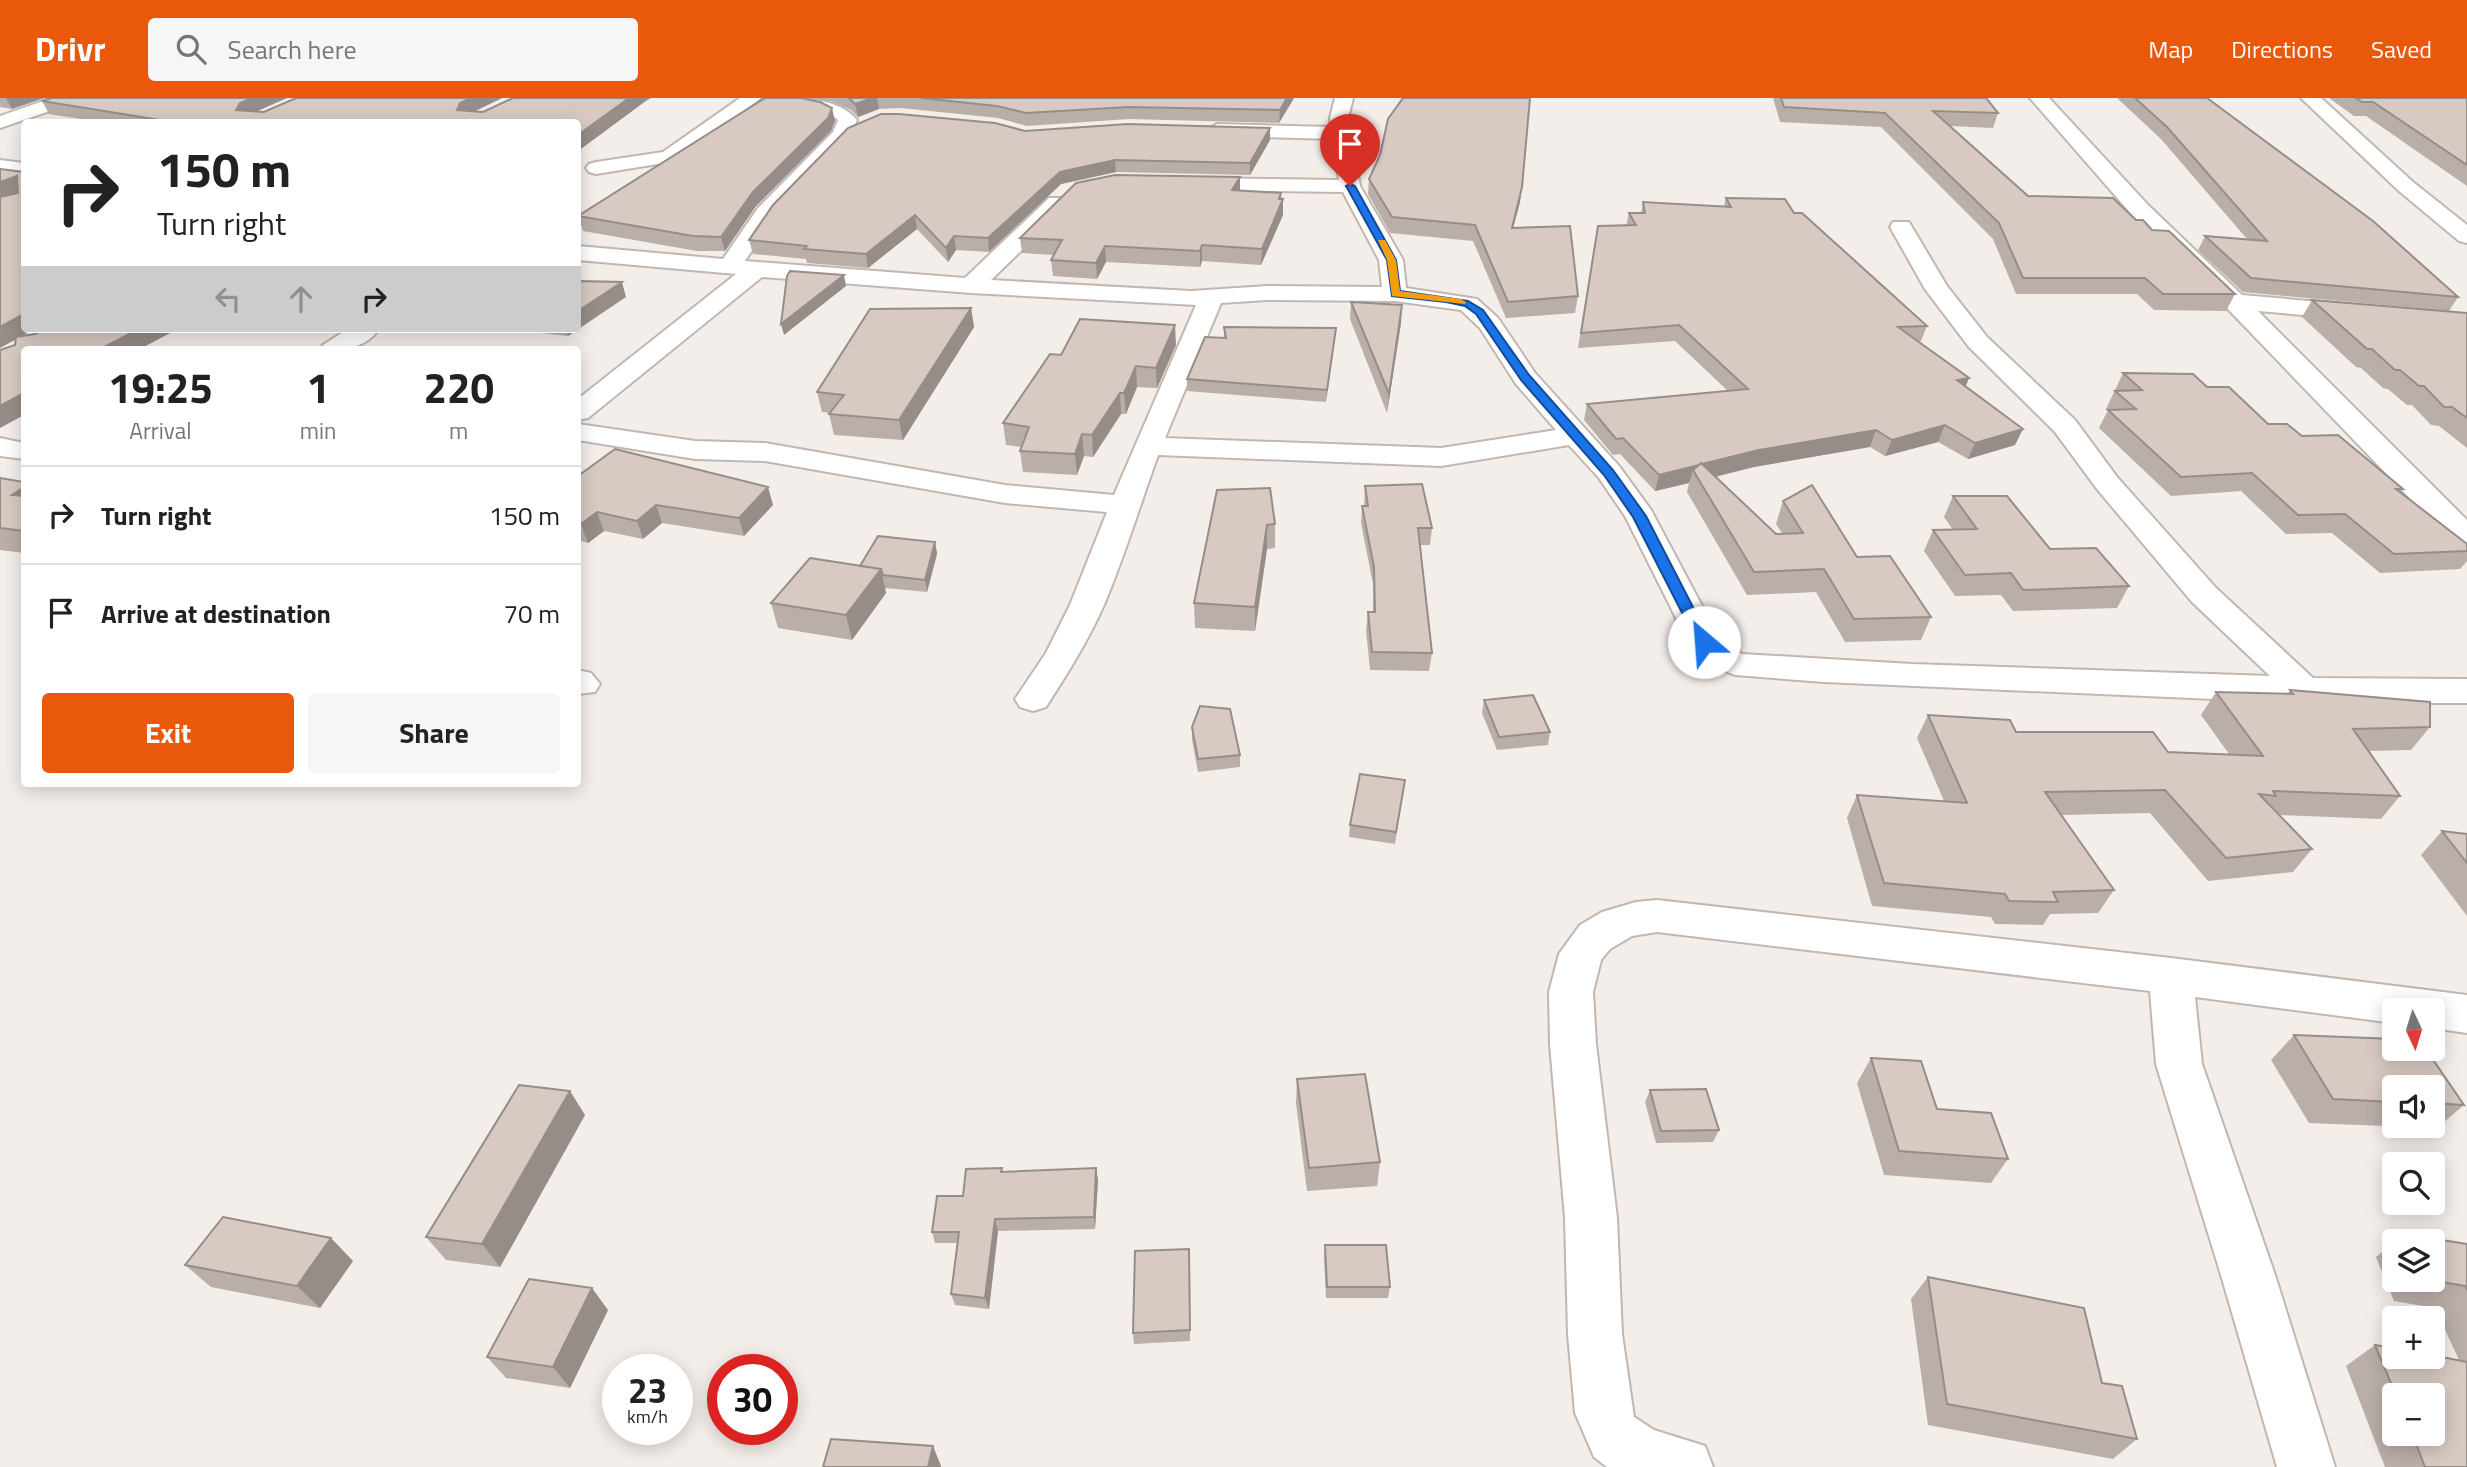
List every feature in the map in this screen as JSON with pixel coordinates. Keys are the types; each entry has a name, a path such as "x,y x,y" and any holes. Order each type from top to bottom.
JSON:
{"street":[{"path":"0,122 70,98"},
{"path":"596,168 669,157 752,98"},
{"path":"581,410 676,336 743,268 742,243 768,210 842,134 848,120 842,113 783,98"},
{"path":"1344,98 1339,118 1340,133 1350,186 1391,260 1395,294"},
{"path":"2039,98 2141,211 2467,536"},
{"path":"2311,98 2384,169 2426,206 2467,236"},
{"path":"842,134 869,122"},
{"path":"1203,130 1340,133"},
{"path":"0,166 21,169"},
{"path":"1164,183 1350,186"},
{"path":"971,286 1069,191"},
{"path":"1901,227 1937,289 1978,342 2065,426 2106,483 2204,595 2306,691"},
{"path":"582,256 971,286 1211,298 1268,293 1395,294 1468,304 1480,312 1525,378 1609,472 1640,516 1704,642 1718,656 1735,664 1923,678 2090,681 2306,691 2467,691"},
{"path":"1033,699 1063,653 1087,605 1127,505 1147,446 1211,298"},
{"path":"2235,302 2467,322"},
{"path":"338,346 360,333"},
{"path":"581,432 695,450 765,452 1005,494 1127,505"},
{"path":"1147,446 1441,457 1577,435"},
{"path":"0,447 21,450"},
{"path":"1684,1467 1643,1456 1623,1444 1614,1437 1604,1413 1595,1334 1591,1217 1573,1044 1571,992 1581,954 1595,937 1617,924 1636,918 1657,916 2171,976 2467,1014"},
{"path":"2171,976 2179,1064 2248,1275 2306,1467"}],"building":[{"path":"52,98 252,98 240,103 236,110 264,112 296,98 471,98 460,103 457,110 483,112 513,98 629,98 581,133 581,119 153,119 42,101"},
{"path":"765,98 801,98 832,108 828,118 753,192 721,237 693,236 581,217"},
{"path":"849,98 873,98 855,104"},
{"path":"921,98 1287,98 1280,110 1128,107 1026,113 997,106"},
{"path":"1403,98 1530,98 1522,187 1512,228 1570,226 1578,296 1508,302 1475,225 1392,217 1369,179 1380,155 1388,119"},
{"path":"1781,98 1986,98 1998,113 1933,111 2028,196 2113,198 2136,220 2143,220 2152,230 2169,231 2235,294 2163,294 2145,278 2023,278 1999,223 1885,113 1784,107"},
{"path":"2135,98 2207,98 2373,221 2458,297 2251,278 2205,236 2267,241 2167,127"},
{"path":"2356,98 2467,98 2467,165 2373,102 2362,102"},
{"path":"881,114 995,123 1025,131 1128,124 1270,128 1250,163 1115,160 1060,172 988,238 954,236 946,248 915,215 866,254 804,249 807,246 749,240 773,205 848,128"},
{"path":"0,169 21,172 21,316 0,327 0,197 18,193 17,176 0,182"},
{"path":"1115,175 1240,177 1232,190 1281,193 1279,199 1283,199 1262,249 1202,245 1200,251 1105,246 1096,263 1051,260 1062,240 1020,238 1076,183"},
{"path":"1726,198 1785,199 1794,213 1802,213 1927,326 1898,327 1969,378 1957,380 2023,429 1975,443 1945,425 1892,440 1876,430 1759,450 1659,475 1623,438 1616,439 1587,404 1748,389 1679,325 1581,333 1598,226 1636,225 1629,213 1645,213 1643,202 1731,207"},
{"path":"790,271 844,275 781,324 787,276"},
{"path":"581,281 622,282 581,309"},
{"path":"2312,300 2467,313 2467,418 2452,407 2444,407 2424,386 2419,386 2400,370 2395,370 2372,349 2367,349"},
{"path":"1351,302 1402,305 1389,394"},
{"path":"971,308 899,420 829,414 844,395 817,392 870,309"},
{"path":"1080,319 1175,325 1156,368 1136,366 1124,393 1120,393 1092,435 1082,434 1075,454 1020,451 1029,427 1003,423 1050,354 1061,355"},
{"path":"1224,327 1336,328 1327,390 1187,379 1205,337 1226,338"},
{"path":"131,333 106,346 21,346 21,395 0,406 0,350 15,345 16,337 35,334"},
{"path":"2123,373 2193,374 2207,387 2229,387 2268,424 2287,424 2302,436 2338,435 2403,489 2396,489 2467,544 2467,551 2394,554 2345,514 2298,515 2252,473 2181,477 2108,410 2136,409 2115,391 2142,390"},
{"path":"615,449 768,487 739,518 656,505 637,521 597,512 581,524 581,474"},
{"path":"1701,463 1776,534 1803,533 1783,501 1812,485 1857,557 1890,556 1931,617 1854,619 1824,569 1754,572 1693,470"},
{"path":"0,478 21,482 21,489 12,495 21,496 21,531 0,528"},
{"path":"1422,484 1432,528 1418,528 1432,653 1372,652 1368,612 1375,612 1374,567 1362,506 1368,506 1365,486"},
{"path":"1270,488 1275,524 1267,525 1255,607 1194,603 1217,490"},
{"path":"1953,496 2007,496 2050,549 2096,548 2129,586 2023,590 2011,573 1965,575 1933,530 1977,529"},
{"path":"878,536 935,542 925,580 883,575 881,569 860,566"},
{"path":"810,558 881,569 846,615 771,603"},
{"path":"2290,690 2430,702 2430,727 2353,729 2400,796 2273,791 2276,796 2259,794 2312,849 2226,858 2165,790 2045,792 2114,890 2053,892 2058,902 2009,901 2005,894 1884,883 1857,795 1967,803 1928,715 2010,720 2016,732 2153,732 2168,752 2263,756 2216,692 2293,694"},
{"path":"1533,695 1550,732 1499,737 1484,700"},
{"path":"1200,706 1230,709 1240,755 1198,759 1192,727"},
{"path":"1360,774 1405,780 1396,832 1350,825"},
{"path":"2442,831 2467,834 2467,863"},
{"path":"2294,1035 2382,1039 2382,1061 2434,1061 2443,1075 2382,1075 2382,1101 2333,1099"},
{"path":"1871,1058 1921,1061 1937,1109 1991,1113 2008,1159 1899,1151"},
{"path":"1365,1074 1380,1162 1309,1168 1297,1079"},
{"path":"2445,1077 2464,1105 2445,1104"},
{"path":"519,1085 570,1091 482,1244 426,1237"},
{"path":"1706,1089 1719,1130 1661,1131 1650,1090"},
{"path":"1002,1168 1001,1172 1096,1168 1094,1217 995,1219 985,1298 951,1294 959,1232 932,1232 937,1196 963,1196 966,1169"},
{"path":"223,1217 331,1238 297,1286 185,1265"},
{"path":"2445,1241 2467,1244 2467,1290 2465,1286 2445,1282"},
{"path":"1325,1245 1386,1245 1390,1287 1327,1287"},
{"path":"1189,1249 1190,1330 1133,1333 1135,1251"},
{"path":"1928,1277 2084,1308 2102,1383 2122,1386 2137,1439 1947,1404"},
{"path":"529,1279 592,1288 553,1367 487,1357"},
{"path":"2375,1345 2382,1346 2382,1362"},
{"path":"2445,1358 2467,1362 2467,1467 2425,1467 2417,1446 2445,1446 2445,1383 2391,1383 2385,1369 2445,1369"},
{"path":"831,1439 933,1446 928,1467 823,1467"}],"slow traffic":[{"path":"1381,242 1391,260 1395,294 1461,302"}],"route":[{"path":"1350,186 1391,260 1395,294 1446,299 1468,304 1480,312 1525,378 1609,472 1640,516 1704,642"}]}
